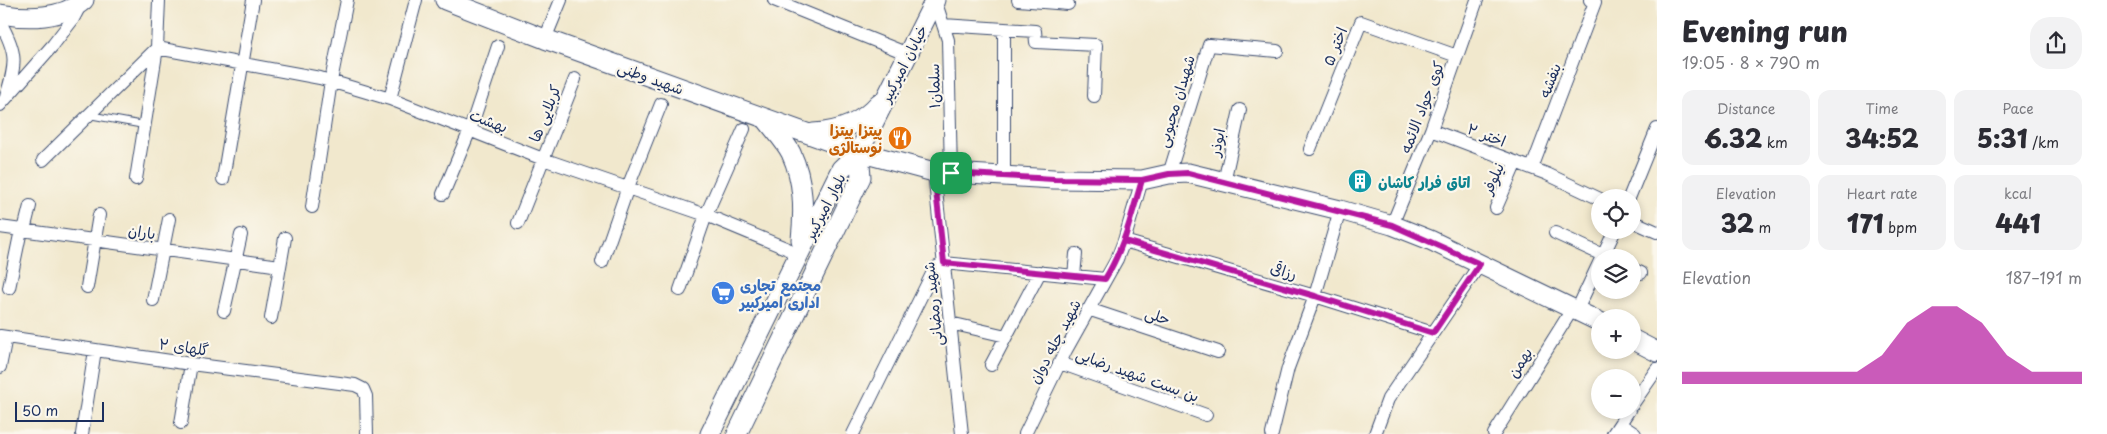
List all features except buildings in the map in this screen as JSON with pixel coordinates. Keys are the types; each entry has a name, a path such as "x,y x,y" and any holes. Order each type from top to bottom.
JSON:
{"main road":[{"name":"شهید وطنی","path":"445,0 545,39 806,134 859,152 910,166 943,172 1054,179 1142,180 1169,174 1188,173 1340,210 1392,225 1480,264 1591,317"},
{"name":"خیابان امیرکبیر","path":"859,152 935,0"},
{"path":"0,14 23,16 54,14 67,11 84,1"},
{"path":"806,134 832,132 852,125 876,107 889,91"},
{"path":"766,119 791,152 799,178 804,209 800,254"},
{"name":"بلوار امیرکبیر","path":"737,434 860,178 859,152"},
{"name":"بلوار امیرکبیر","path":"710,434 841,170 859,152"},
{"path":"840,221 856,210 875,172 884,168 910,166"},
{"path":"1641,344 1657,352"}],"street":[{"path":"136,179 157,48 159,0"},
{"path":"223,179 253,0"},
{"path":"312,207 331,81 347,0"},
{"path":"390,99 416,0"},
{"path":"545,39 561,0"},
{"path":"774,0 908,54"},
{"name":"سلمان۱","path":"935,0 948,40 943,172"},
{"path":"1018,0 1068,4"},
{"name":"کوی جواد الائمه","path":"1392,225 1431,130 1477,0"},
{"path":"2,103 74,19 84,1"},
{"name":"بنفشه","path":"1532,168 1593,1"},
{"path":"0,22 13,48 14,57 11,79 2,103"},
{"name":"اختر ۵","path":"1310,149 1361,22 1457,56"},
{"path":"943,25 1035,31 1036,42 1096,45 1094,96"},
{"path":"1004,30 1004,175"},
{"name":"شهیدان محبوبی","path":"1169,174 1209,45 1277,51"},
{"path":"443,194 470,130 498,46"},
{"path":"44,160 157,48"},
{"name":"بهشت","path":"157,48 331,81 390,99 543,159 706,215 800,254"},
{"name":"کربلایی ها","path":"518,222 575,79"},
{"path":"602,262 628,187 662,104"},
{"name":"ابوذر","path":"1224,182 1240,110"},
{"path":"680,290 706,215 744,129"},
{"path":"1633,189 1657,129"},
{"name":"اختر ۲","path":"1431,130 1532,168 1591,195"},
{"name":"نیلوفر","path":"1496,208 1516,162"},
{"name":"شهید رمضانی","path":"943,172 944,263 962,434"},
{"name":"شهید چله دوان","path":"1025,434 1060,363 1117,259 1142,180"},
{"path":"10,288 30,206"},
{"path":"1272,434 1288,368 1315,296 1340,210"},
{"path":"86,287 99,215"},
{"path":"153,300 169,219"},
{"path":"1641,225 1657,232"},
{"name":"باران","path":"0,227 280,266"},
{"path":"1555,233 1591,251"},
{"path":"224,310 241,235"},
{"path":"271,318 285,238"},
{"name":"رزاقی","path":"1124,241 1315,296 1433,333"},
{"path":"1074,276 1076,254"},
{"path":"853,434 932,272 944,263 1105,279"},
{"path":"1375,434 1388,399 1480,264"},
{"path":"991,365 1040,272"},
{"name":"بهمن","path":"1494,434 1575,309 1591,281"},
{"name":"حلی","path":"1088,310 1218,352"},
{"path":"950,323 1006,336"},
{"path":"0,367 3,336"},
{"name":"گلهای ۲","path":"3,336 191,364 355,385 363,389 366,396 367,434"},
{"path":"82,434 95,350"},
{"name":"بن بست شهید رضایی","path":"1060,363 1206,415"},
{"path":"181,423 191,364"},
{"path":"1641,392 1657,369"},
{"path":"1616,429 1635,434"}],"lane":[{"path":"89,115 144,126"}],"place":[{"name":"پیتزا پیتزا نوستالژی","path":"900,138"},
{"name":"اتاق فرار کاشان","path":"1360,181"},
{"name":"مجتمع تجاری اداری امیرکبیر","path":"723,293"}],"route":[{"path":"951,173 934,172 944,263 1105,279 1117,259 1124,241 1142,180 1169,174 1188,173 1340,210 1392,225 1430,240 1480,264 1433,333 1315,296 1124,241 1142,180 1054,179 951,173"}]}
